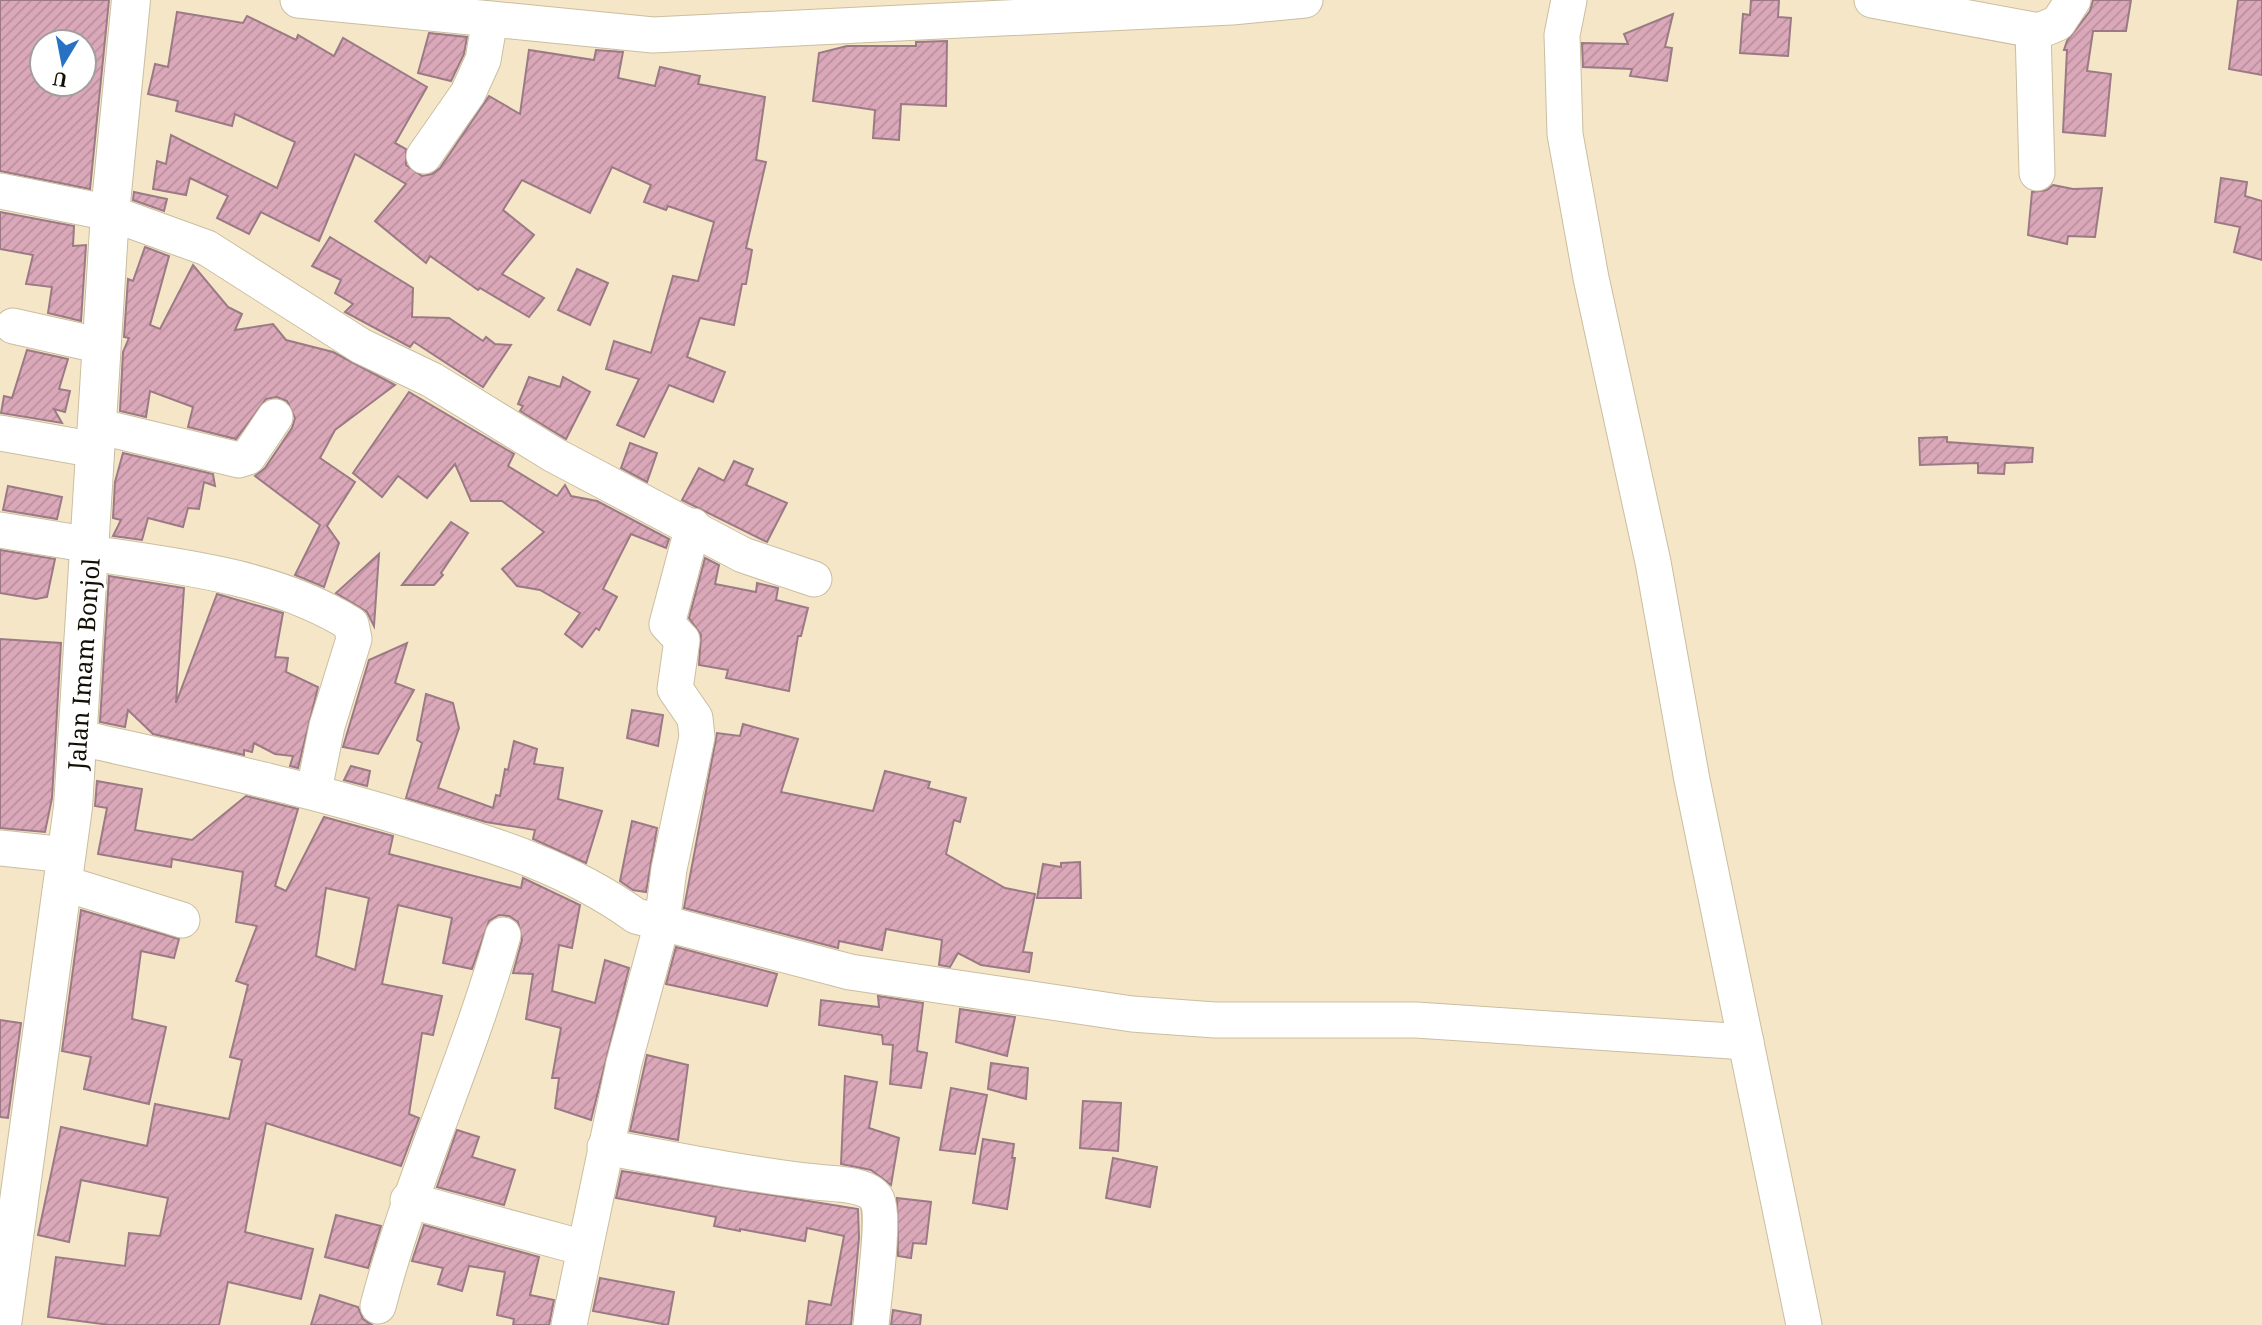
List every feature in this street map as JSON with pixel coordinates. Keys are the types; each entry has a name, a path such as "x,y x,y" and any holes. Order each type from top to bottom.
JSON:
{"main road":[{"name":"Jalan Imam Bonjol","path":"2,1325 73,807 110,213 131,0"}],"street":[{"path":"298,0 653,35 1232,8 1305,0"},
{"path":"1569,0 1562,35 1565,134 1591,278 1653,562 1692,780 1804,1325"},
{"path":"1872,0 2034,30 2049,29 2058,23 2073,0"},
{"path":"424,156 468,93 483,60 490,19"},
{"path":"2034,30 2037,173"},
{"path":"0,191 110,213 207,248 361,346 432,380 554,455 693,526 743,555 814,579"},
{"path":"13,326 102,346"},
{"path":"0,433 97,438 239,460 248,457 275,417"},
{"path":"569,1325 624,1063 662,923 669,869 698,728 695,718 674,689 683,646 667,624 693,526"},
{"path":"0,530 218,574 288,593 351,624 354,639 327,726 314,790"},
{"path":"76,737 314,790 518,852 608,896 636,916 850,972 1132,1014 1215,1020 1416,1020 1746,1042"},
{"path":"0,848 65,869 182,920"},
{"path":"378,1306 408,1200 485,1001 503,935"},
{"path":"605,1147 776,1177 847,1186 873,1195 878,1200 880,1219 871,1325"},
{"path":"408,1200 584,1248"}],"building":[{"path":"0,0 109,0 90,189 0,171"},
{"path":"1751,0 1779,0 1778,17 1791,18 1788,56 1740,53 1743,14 1750,15"},
{"path":"2093,0 2131,0 2126,31 2093,31 2087,71 2111,74 2105,136 2063,132 2067,50 2064,50 2067,41 2090,11"},
{"path":"2238,0 2262,0 2262,75 2229,69"},
{"path":"177,12 243,23 247,16 296,40 298,35 334,56 343,38 427,87 395,143 406,149 406,165 422,176 432,174 440,168 489,96 520,114 529,50 594,60 596,50 623,52 618,78 655,86 660,67 700,76 698,84 765,97 756,160 766,162 746,248 752,250 746,284 742,284 734,325 700,318 687,357 725,372 713,402 669,385 644,437 617,425 639,379 606,369 614,341 651,353 673,276 698,281 714,222 668,206 666,210 644,202 651,185 612,167 590,213 522,180 503,210 534,235 502,274 544,298 529,317 480,288 478,290 430,256 426,263 375,221 406,184 355,154 319,241 261,212 249,234 217,218 228,196 190,178 186,195 153,189 157,161 166,164 171,135 277,188 295,142 235,114 232,126 176,111 178,101 148,94 155,64 168,67"},
{"path":"1673,14 1665,47 1672,48 1667,81 1630,76 1632,69 1583,67 1582,43 1628,44 1624,34"},
{"path":"429,33 467,37 464,54 451,81 418,73"},
{"path":"947,41 946,106 901,104 899,140 873,138 875,110 813,101 819,53 847,46 916,46 916,42"},
{"path":"2221,178 2247,182 2245,196 2262,201 2262,260 2234,252 2240,227 2215,222"},
{"path":"2053,185 2073,189 2102,188 2095,237 2068,236 2067,244 2028,235 2032,192 2047,190"},
{"path":"134,192 167,199 164,211 133,200"},
{"path":"0,212 74,226 73,246 86,245 81,321 48,313 52,287 26,284 33,255 0,249"},
{"path":"330,237 413,288 412,317 449,318 483,341 486,337 495,344 511,345 483,387 414,342 410,347 345,312 353,304 335,293 341,280 312,266"},
{"path":"145,247 169,256 150,325 160,329 193,265 228,307 242,314 235,330 273,324 286,340 333,352 395,385 335,430 320,458 355,482 327,526 339,543 324,587 295,575 320,525 255,476 265,468 292,428 295,418 287,401 277,397 266,399 236,439 188,427 193,407 150,391 146,417 120,411 123,352 129,338 124,337 128,279 133,281"},
{"path":"577,269 608,283 590,325 558,310"},
{"path":"27,350 68,359 59,389 70,391 65,412 54,409 62,423 1,413 4,396 12,398"},
{"path":"529,377 560,387 563,377 590,392 566,439 520,411 523,406 518,404"},
{"path":"409,392 514,454 508,466 557,496 565,485 571,496 597,501 669,539 666,548 631,534 603,589 617,597 599,630 596,628 582,647 565,634 580,613 540,590 517,586 502,569 544,532 502,501 471,501 455,464 427,498 398,476 382,497 353,473"},
{"path":"1947,437 1947,442 2033,448 2032,462 2005,463 2004,474 1978,473 1978,463 1920,465 1919,438"},
{"path":"630,443 657,453 647,482 621,468"},
{"path":"123,453 213,474 215,486 204,482 199,509 188,508 183,527 148,518 142,540 113,536 121,520 113,518 115,482"},
{"path":"734,461 753,469 746,485 787,503 767,542 682,500 699,468 724,481"},
{"path":"8,486 62,497 57,519 3,510"},
{"path":"451,522 468,533 441,573 443,575 434,585 402,585"},
{"path":"0,550 55,559 47,597 36,599 0,593"},
{"path":"379,554 374,626 367,612 336,593"},
{"path":"705,558 719,565 715,584 756,592 757,583 778,588 776,600 808,608 801,636 798,636 789,691 726,678 728,670 699,665 701,635 689,618"},
{"path":"109,576 184,588 176,703 217,594 283,613 275,657 288,658 286,672 318,687 298,768 290,766 293,756 275,754 254,743 252,752 244,750 244,755 153,734 128,710 125,727 100,722"},
{"path":"0,639 61,643 52,798 45,832 0,828"},
{"path":"407,643 395,683 414,690 378,754 343,747 369,660"},
{"path":"426,694 453,703 459,728 438,788 493,808 496,795 500,796 514,741 537,749 534,764 563,768 558,799 602,811 586,863 533,839 535,830 486,822 406,798 422,743 417,740"},
{"path":"632,710 663,715 658,746 627,738"},
{"path":"743,724 798,739 781,792 873,811 885,771 930,782 928,788 966,798 960,822 954,820 946,854 1005,888 1035,894 1023,952 1032,953 1029,972 981,965 958,953 950,967 939,965 942,940 886,929 882,950 839,941 838,948 684,908 717,733 740,736"},
{"path":"351,766 370,771 367,786 344,780"},
{"path":"97,781 142,789 135,830 192,840 246,796 298,809 275,886 286,891 324,817 393,836 389,854 521,888 523,878 580,905 572,948 559,945 552,991 595,1003 605,960 629,968 591,1120 555,1108 559,1078 552,1078 561,1028 526,1019 533,974 513,973 522,940 518,922 509,916 499,915 489,921 472,969 443,963 452,918 398,905 382,984 442,996 433,1035 422,1033 409,1114 419,1118 401,1166 266,1123 245,1232 313,1249 301,1299 228,1282 219,1325 110,1325 48,1317 56,1257 125,1266 129,1233 160,1236 168,1198 81,1180 69,1242 38,1235 61,1127 147,1146 155,1104 229,1119 242,1060 230,1057 248,985 236,981 257,926 236,922 243,872 172,859 171,867 98,854 107,808 95,806","holes":["326,888 369,898 355,970 316,956"]},
{"path":"632,821 657,828 646,892 633,890 620,881"},
{"path":"1080,862 1081,898 1037,898 1043,864 1061,867 1061,863"},
{"path":"81,910 179,939 174,958 141,951 132,1019 166,1027 149,1104 84,1089 91,1057 62,1051"},
{"path":"676,947 777,974 767,1006 666,984"},
{"path":"878,996 923,1003 917,1051 927,1053 921,1088 890,1084 893,1045 883,1044 882,1035 819,1025 821,1000 879,1007"},
{"path":"960,1009 1015,1017 1007,1056 956,1042"},
{"path":"0,1020 21,1023 8,1118 0,1117"},
{"path":"647,1055 688,1065 678,1140 630,1131"},
{"path":"991,1063 1028,1068 1026,1099 988,1089"},
{"path":"845,1076 877,1082 869,1128 899,1138 891,1185 871,1170 841,1164"},
{"path":"951,1088 987,1095 975,1154 940,1150"},
{"path":"1083,1101 1121,1103 1118,1151 1080,1148"},
{"path":"457,1130 479,1137 472,1157 515,1170 504,1205 437,1187"},
{"path":"983,1139 1014,1144 1012,1158 1015,1158 1007,1209 973,1203"},
{"path":"1113,1158 1157,1167 1150,1207 1106,1198"},
{"path":"622,1171 858,1209 859,1238 851,1325 806,1325 809,1301 831,1305 844,1236 807,1228 805,1241 740,1231 714,1226 716,1217 616,1198"},
{"path":"897,1198 931,1202 926,1244 913,1243 911,1258 898,1256"},
{"path":"336,1215 381,1226 368,1268 325,1257"},
{"path":"424,1225 539,1257 530,1295 554,1300 549,1325 513,1325 514,1319 497,1315 505,1272 469,1266 462,1291 438,1284 443,1268 412,1261"},
{"path":"600,1278 674,1292 668,1325 593,1311"},
{"path":"320,1295 358,1307 363,1319 372,1325 311,1325"},
{"path":"893,1310 921,1315 920,1325 891,1325"}]}
